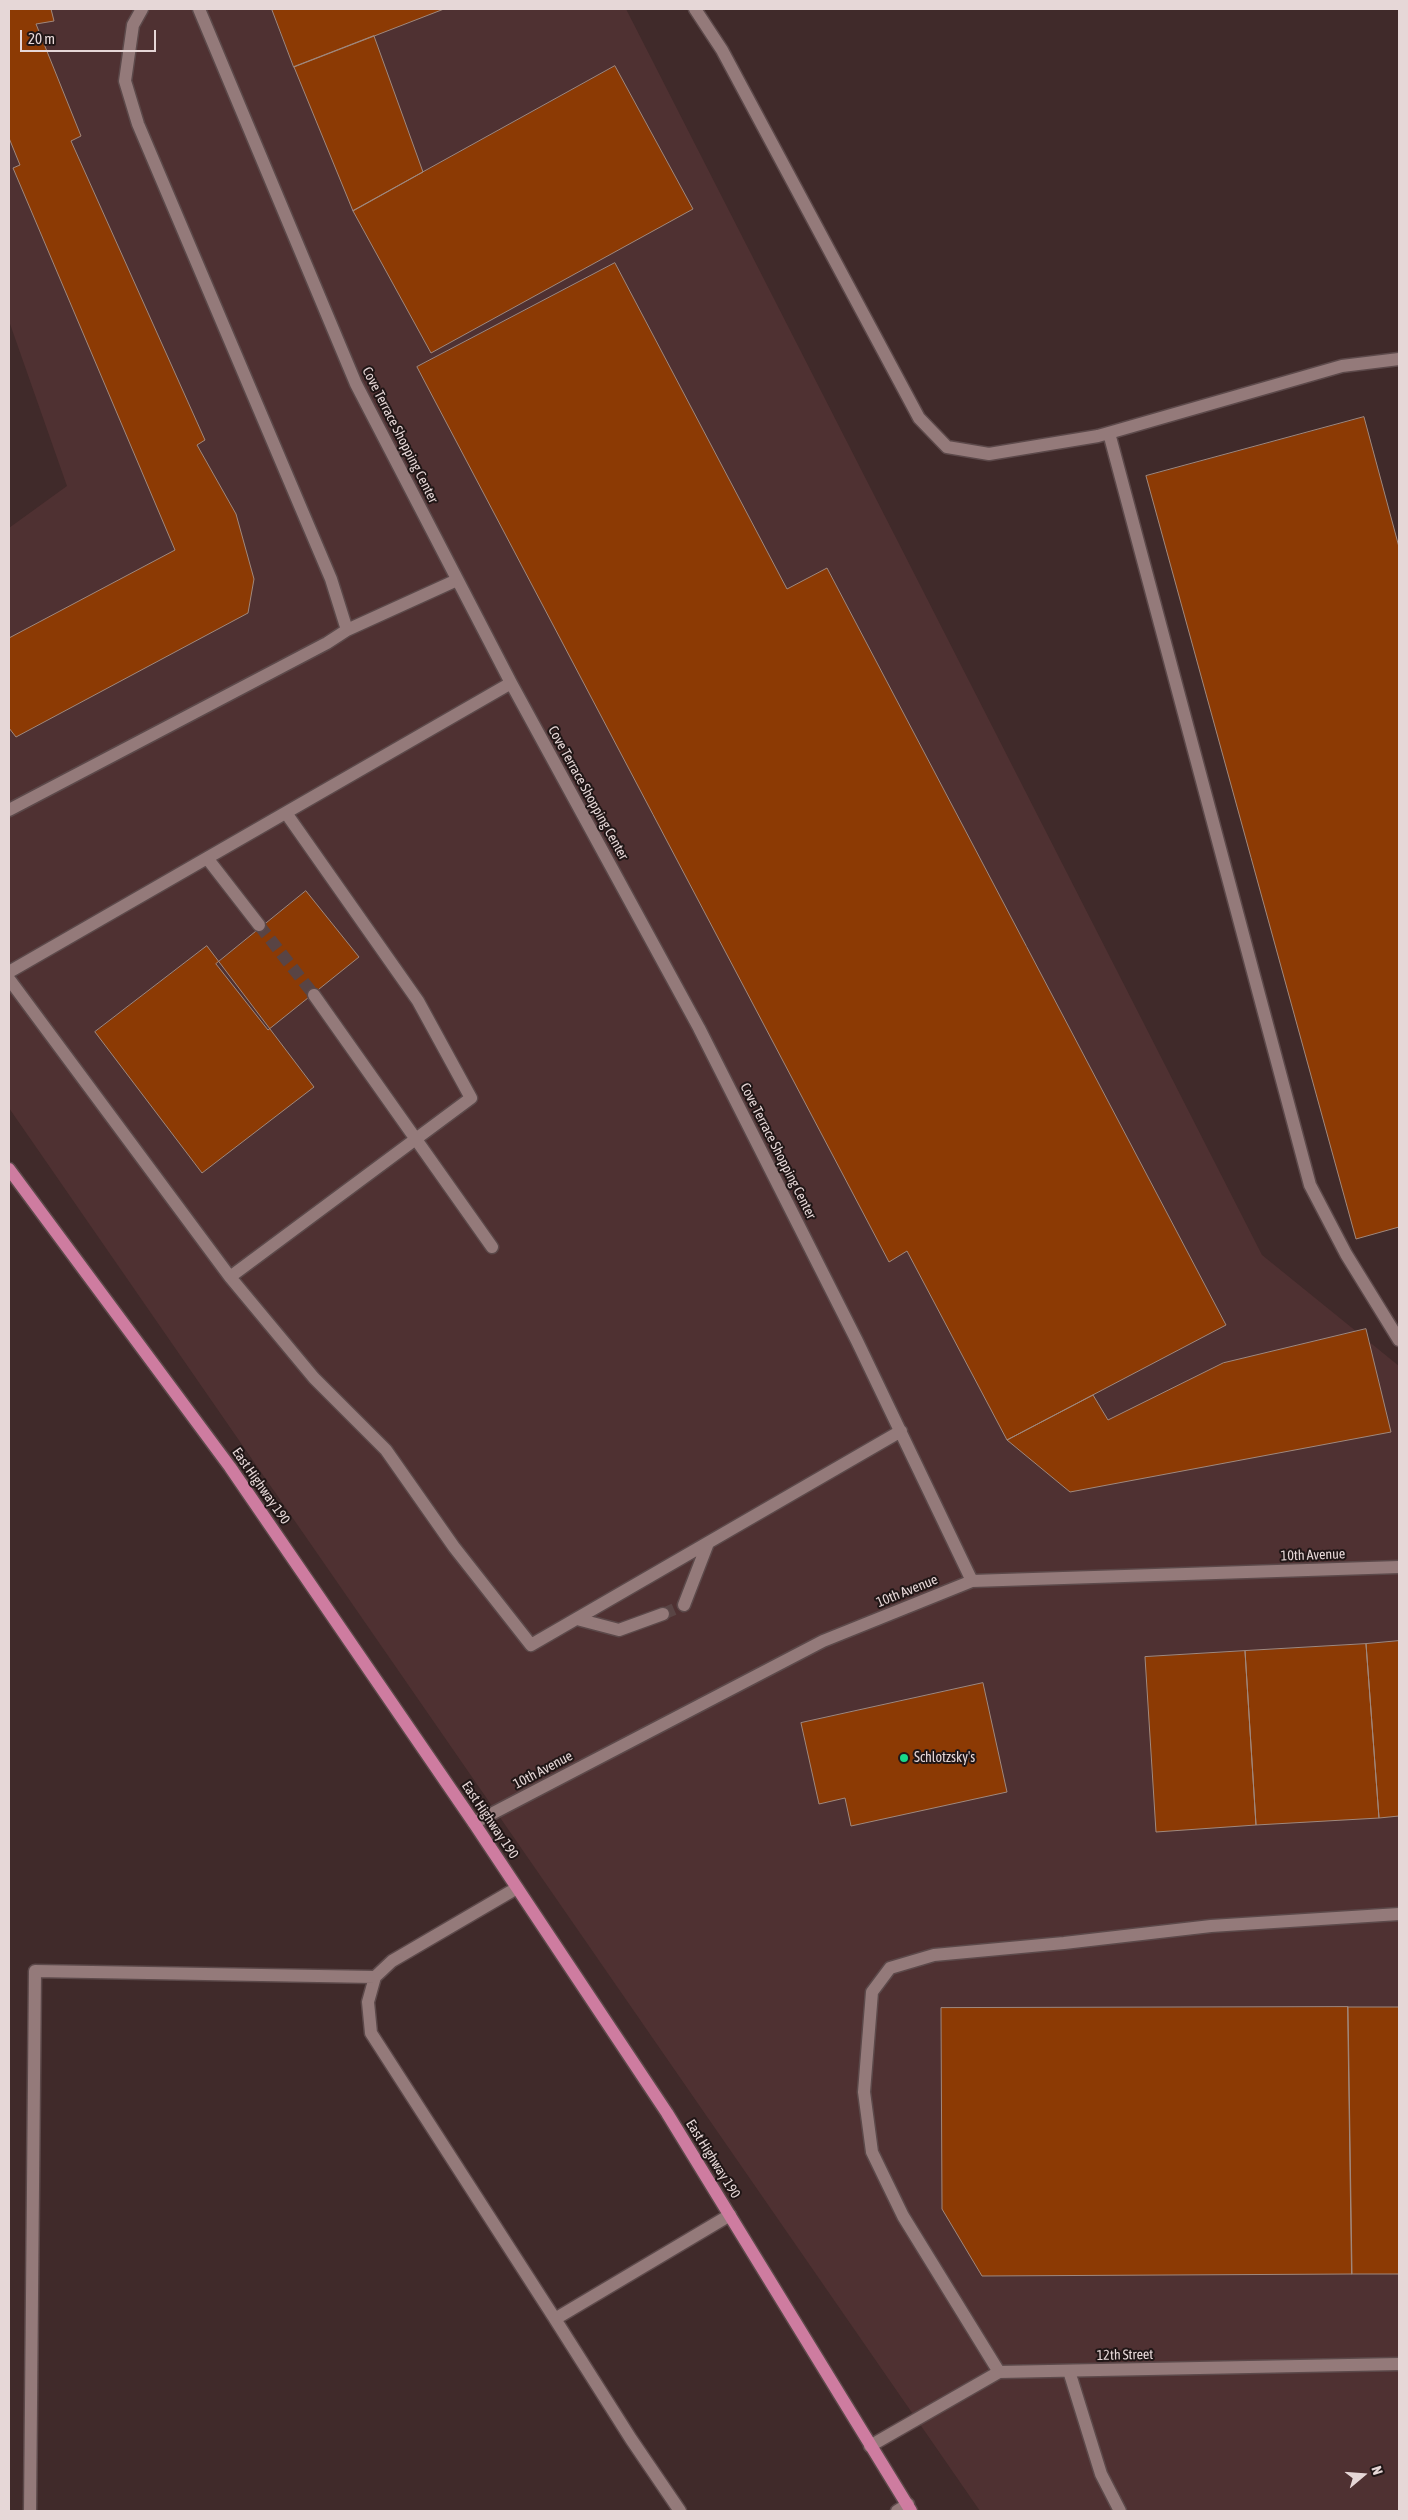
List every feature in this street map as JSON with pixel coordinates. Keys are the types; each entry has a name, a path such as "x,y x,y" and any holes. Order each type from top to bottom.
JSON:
{"main road":[{"name":"East Highway 190","path":"9,1170 230,1467 474,1823 667,2113 870,2446 905,2509"}],"lane":[{"path":"142,9 133,25 125,81 138,124 331,579 347,630"},
{"name":"Cove Terrace Shopping Center","path":"199,9 356,384 511,684 699,1028 901,1431 972,1581"},
{"path":"695,9 722,50 919,418 947,447 989,454 1109,433 1342,366 1399,359"},
{"path":"1109,433 1310,1185 1346,1254 1399,1340"},
{"path":"9,810 328,644 347,630 457,580"},
{"path":"9,972 511,684"},
{"path":"230,1277 471,1098 418,1001 286,813"},
{"path":"207,858 258,924"},
{"path":"9,979 230,1277 314,1378 386,1450 454,1547 531,1646 901,1431"},
{"path":"314,995 492,1247"},
{"path":"684,1604 708,1543"},
{"name":"10th Avenue","path":"474,1823 823,1641 972,1581 1399,1567"},
{"path":"577,1619 619,1630 664,1614"},
{"path":"517,1888 392,1961 375,1977 368,2002 370,2033 556,2319 631,2439 680,2511"},
{"path":"998,2372 903,2216 872,2152 864,2092 872,1992 890,1968 934,1955 1064,1943 1211,1926 1399,1914"},
{"path":"30,2511 35,1971 375,1977"},
{"path":"556,2319 730,2215"},
{"name":"12th Street","path":"870,2446 998,2372 1399,2364"},
{"path":"1069,2371 1101,2474 1120,2511"}],"shaded area":[{"path":"9,9 626,9 1262,1255 1399,1366 1399,2511 980,2511 9,1108 9,528 67,486 9,321"}],"building":[{"path":"9,9 51,9 54,21 36,24 81,136 71,141 205,440 197,445 236,514 254,579 248,613 16,737 9,728 9,638 175,550 13,168 20,165 9,138"},
{"path":"272,9 444,9 294,67"},
{"path":"374,36 423,172 353,211 294,67"},
{"path":"615,66 693,209 431,353 353,211"},
{"path":"615,263 787,589 827,568 1226,1325 1007,1440 907,1251 889,1262 417,367"},
{"path":"1364,417 1399,547 1399,1227 1356,1239 1146,476"},
{"path":"306,891 359,957 268,1030 216,964"},
{"path":"207,946 314,1087 202,1173 95,1032"},
{"path":"1366,1329 1391,1432 1070,1492 1007,1440 1093,1395 1108,1420 1223,1363"},
{"path":"1399,1641 1399,1816 1379,1818 1366,1644"},
{"path":"1366,1644 1379,1818 1256,1825 1245,1651"},
{"path":"1245,1651 1256,1825 1156,1832 1145,1657"},
{"name":"Schlotzsky's","path":"983,1683 1007,1792 851,1826 845,1798 819,1804 801,1723"},
{"path":"1348,2007 1352,2274 982,2276 942,2209 941,2008"},
{"path":"1348,2007 1399,2007 1399,2274 1352,2274"}],"tunnel":[{"path":"259,925 314,995"},
{"path":"663,1614 684,1605"}],"place":[{"name":"Schlotzsky's","path":"904,1758"}]}
